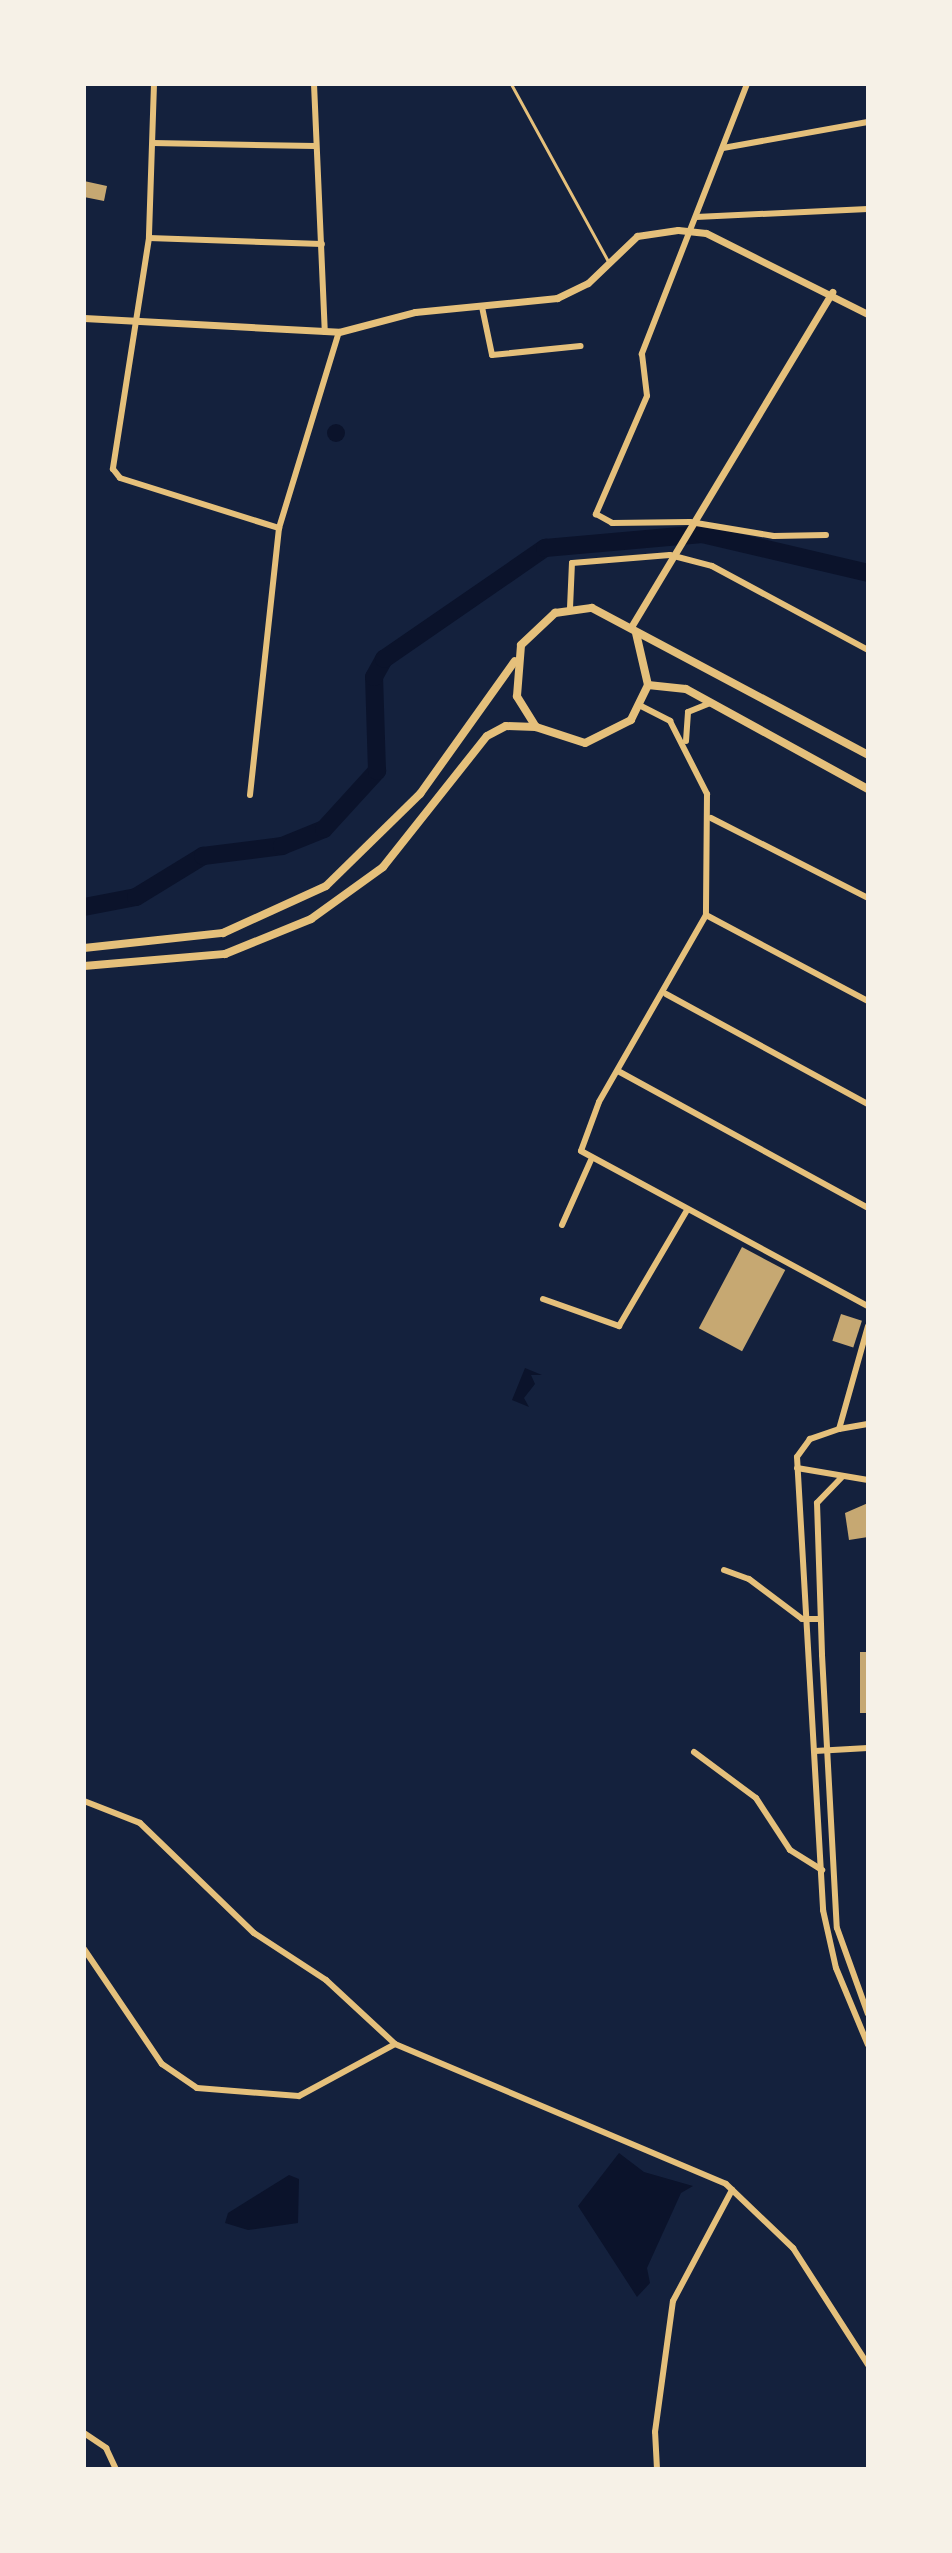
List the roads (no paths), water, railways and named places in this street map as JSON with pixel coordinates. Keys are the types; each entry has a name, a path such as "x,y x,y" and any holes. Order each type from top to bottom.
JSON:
{"main road":[{"path":"84,948 223,933 326,886 420,794 516,660 530,632 570,608 592,608 868,755"},
{"path":"84,966 225,954 311,919 383,867 487,736 506,726 536,727 568,742 602,740 641,706 648,685 634,630"},
{"path":"516,660 517,696 536,727"},
{"path":"648,685 677,685 868,789"}],"street":[{"path":"154,84 149,238 111,456 120,478 279,528"},
{"path":"314,84 325,332"},
{"path":"747,84 642,354 649,387 643,410 598,506 599,519 612,523 689,524 774,536 826,535"},
{"path":"723,148 868,122"},
{"path":"153,143 315,146"},
{"path":"696,217 868,209"},
{"path":"84,318 339,332 415,312 482,307 572,293 648,231 690,231 832,292 868,314"},
{"path":"149,238 322,244"},
{"path":"634,630 677,543 832,292"},
{"path":"482,307 492,355 581,346"},
{"path":"250,795 279,528 339,332"},
{"path":"570,608 572,563 670,555 712,566 868,650"},
{"path":"710,703 685,717 688,748 711,818 706,915 666,994 618,1071 580,1145 591,1160 868,1306"},
{"path":"641,706 670,721 688,748"},
{"path":"711,818 868,898"},
{"path":"706,915 868,1001"},
{"path":"666,994 868,1104"},
{"path":"618,1071 868,1208"},
{"path":"562,1225 591,1160"},
{"path":"543,1299 610,1327 623,1322 687,1210"},
{"path":"839,1429 868,1327"},
{"path":"868,1424 839,1429 810,1439 797,1457 828,1943 868,2045"},
{"path":"797,1457 813,1471"},
{"path":"797,1468 868,1480"},
{"path":"842,1477 817,1503 820,1619 837,1928 868,2014"},
{"path":"724,1570 808,1620 820,1619"},
{"path":"815,1751 868,1748"},
{"path":"694,1752 756,1798 790,1850 822,1870"},
{"path":"84,1801 140,1823 254,1933 326,1980 395,2044 592,2123 732,2190 793,2248 868,2365"},
{"path":"84,1949 162,2064 197,2088 299,2096 395,2044"},
{"path":"657,2469 655,2432 673,2301 732,2190"},
{"path":"84,2433 106,2448 116,2469"}],"lane":[{"path":"511,84 608,261"}],"water":[{"path":"332,424 340,424 345,433 343,440 332,442 327,437 327,429"},
{"path":"525,1368 542,1375 531,1375 535,1384 524,1398 529,1407 512,1400"},
{"path":"619,2153 644,2172 693,2186 681,2193 647,2268 650,2283 637,2297 578,2206"},
{"path":"289,2175 299,2179 298,2223 248,2230 225,2223 228,2213"}],"waterway":[{"path":"84,907 136,897 203,856 282,846 324,829 377,771 374,677 384,659 545,548 702,534 868,573"}]}
